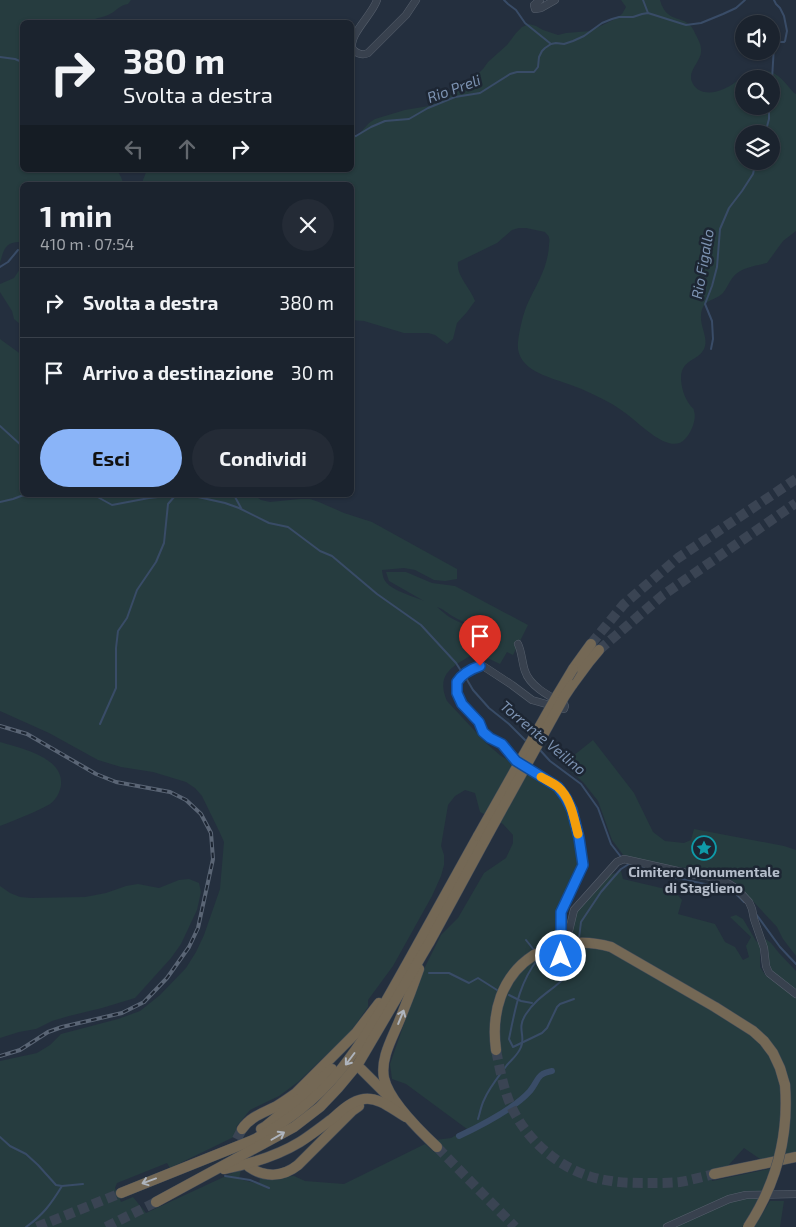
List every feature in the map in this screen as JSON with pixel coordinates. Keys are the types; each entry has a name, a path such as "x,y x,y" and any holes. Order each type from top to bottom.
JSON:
{"highway":[{"path":"121,1193 258,1137 284,1122 332,1082 358,1048 373,1024 564,697 576,671 595,647"},
{"path":"156,1202 294,1127 320,1107 338,1088 358,1064 429,943 482,838"},
{"path":"496,1050 494,1028 496,1013 500,998 516,970 534,955 556,945 572,942 588,942 611,947 753,1031 773,1052 780,1068 785,1085 786,1121 780,1158 767,1194 748,1227"},
{"path":"402,1110 387,1086 383,1065 429,943"},
{"path":"242,1129 250,1120 296,1093 336,1055 356,1033 402,973"},
{"path":"177,1170 266,1126 332,1069"},
{"path":"361,1069 437,1148"},
{"path":"211,1172 242,1166 285,1150 311,1135 344,1109 360,1100 373,1099 381,1102 411,1121"},
{"path":"249,1166 257,1172 270,1175 289,1171 298,1165 355,1108 372,1104 391,1108"},
{"path":"714,1174 796,1157"}],"street":[{"path":"354,35 377,0"},
{"path":"354,50 358,54 365,54 372,49 406,14 416,0"},
{"path":"540,0 534,5 535,9 542,8 555,0"},
{"path":"518,644 528,678 548,696 564,704 564,708 532,700 512,685 480,666 473,668 461,677 456,686 462,704 480,725 483,732 502,744 516,761 558,787 572,810 583,865 561,912 562,958 566,956 568,935 574,910 617,862 624,860 713,877 736,889 749,902 752,909 764,948 767,970 796,994"},
{"path":"667,1227 729,1200 746,1195 796,1194"}],"green space":[{"path":"0,0 131,0 128,4 110,14 93,20 20,20 20,172 118,172 123,182 20,182 20,242 9,244 6,247 0,263"},
{"path":"621,0 660,0 667,13 691,26 699,42 701,53 691,75 693,84 703,92 715,92 735,82 735,115 780,115 780,78 796,94 796,231 783,241 767,263 740,271 733,277 720,296 709,301 704,306 701,320 705,337 704,349 698,356 687,363 682,371 682,388 695,414 691,430 680,443 668,443 662,440 612,404 531,369 520,357 518,345 522,320 544,269 548,253 549,236 545,232 526,228 512,230 497,243 458,262 461,277 475,301 457,323 453,339 447,344 435,335 428,333 404,333 364,321 354,320 354,182 142,182 146,172 354,172 354,137 369,123 375,119 405,110 429,106 451,95 465,86 483,69 522,27 529,24 558,35 590,31 622,14 626,7"},
{"path":"20,269 20,324 14,319 12,311 0,292 0,284 14,278"},
{"path":"0,339 20,354 20,497 257,497 270,502 310,499 372,522 457,569 457,579 445,581 434,580 415,570 404,568 382,570 387,583 396,589 424,601 389,581 386,572 406,572 432,583 455,586 528,625 513,655 507,652 500,664 483,656 491,641 484,632 437,607 484,638 482,648 458,663 446,674 444,690 447,701 487,744 501,756 554,787 569,813 578,841 580,861 557,920 558,963 566,962 570,958 571,935 575,913 610,875 621,871 623,879 674,891 682,900 678,914 715,924 725,942 735,947 743,960 749,957 746,946 751,937 730,917 736,915 743,919 756,941 760,944 760,967 766,976 796,997 796,1154 763,1161 744,1148 726,1168 711,1169 712,1181 774,1168 742,1227 0,1227 0,1061 37,1053 50,1045 61,1034 118,1019 140,1011 160,995 186,968 204,935 220,889 224,842 202,796 195,788 186,782 153,772 121,767 98,760 49,733 0,711","holes":["465,790 475,793 480,812 503,824 513,835 513,843 506,858 484,873 458,918 441,935 421,975 390,1064 392,1079 406,1084 467,1129 451,1138 435,1140 441,1146 434,1152 425,1144 344,1184 305,1181 294,1176 260,1178 259,1184 239,1179 241,1169 146,1213 133,1197 121,1202 115,1188 117,1183 167,1163 170,1168 244,1132 236,1127 250,1110 279,1096 298,1082 351,1031 368,1007 368,1000 393,966 441,876 444,865 444,855 441,846 448,805 455,796"]},
{"name":"Cimitero Monumentale di Staglieno","path":"593,740 634,793 653,832 665,841 684,843 691,840 694,829 796,850 796,956 783,939 777,927 737,884 727,877 624,856 612,840 598,801 583,782 563,764"},
{"path":"0,742 29,751 48,761 56,767 60,775 61,785 57,796 50,804 0,826"},
{"path":"189,879 199,883 201,892 197,910 181,944 135,998 52,1021 36,1029 0,1038 0,886 20,897 85,897 106,893 126,886 138,884 159,888 179,880"},
{"path":"764,938 771,943 796,971 796,992 771,969"},
{"path":"770,1201 784,1201 780,1227 754,1227"}],"waterway":[{"path":"504,0 516,10 525,23 551,44"},
{"path":"643,0 648,13"},
{"name":"Rio Preli","path":"354,136 385,121 409,119 428,108 455,97 480,93 510,74 534,72 538,67 539,57 545,48 551,44 564,44 573,41 612,19 648,13 686,25 701,23 736,8 745,0"},
{"name":"Rio Figallo","path":"773,70 774,46 778,42 785,41 787,31 784,16 774,0"},
{"name":"Rio Preli","path":"0,57 20,61"},
{"name":"Rio Figallo","path":"767,125 769,115"},
{"name":"Rio Figallo","path":"711,349 713,339 712,321 705,304 717,267 720,229 729,208 742,191 754,170"},
{"path":"0,267 8,262 18,250"},
{"path":"0,426 20,444"},
{"name":"Torrente Veilino","path":"0,502 20,496"},
{"name":"Torrente Veilino","path":"98,497 112,505 158,497"},
{"path":"100,724 116,688 118,631 127,618 137,590 156,562 164,543 168,504 174,497"},
{"name":"Torrente Veilino","path":"198,497 225,503 269,523 288,527 320,551 332,556 377,594 421,625 456,663 463,674"},
{"path":"235,497 241,508"},
{"name":"Torrente Veilino","path":"466,678 473,690 489,708 527,742"},
{"name":"Torrente Veilino","path":"540,750 550,761 581,784 598,808 611,844 621,857"},
{"path":"579,938 581,922 601,892 621,869 629,864"},
{"name":"Torrente Veilino","path":"631,864 672,877 724,888 735,893 744,902"},
{"name":"Torrente Veilino","path":"756,914 780,947 796,964"},
{"path":"526,940 534,950"},
{"path":"478,1119 483,1102 494,1082 520,1050 523,1019 537,1000 565,976 578,946"},
{"path":"537,956 538,959 526,978 516,1007 509,1039 513,1047 542,1033 547,1028 557,1007 574,999"},
{"path":"429,973 449,973 469,983 478,978 497,990"},
{"path":"509,995 521,1001 532,1003"},
{"path":"459,1136 516,1104 530,1091 540,1076 552,1071"},
{"path":"0,1137 10,1146 26,1154 56,1185 83,1184"},
{"path":"225,1176 250,1180 269,1188"},
{"path":"26,1227 46,1209 62,1186"}],"tunnel":[{"path":"591,644 624,604 678,558 796,479"},
{"path":"599,650 663,595 796,503"},
{"path":"496,1050 506,1092 519,1120 539,1146 565,1165 595,1178 625,1183 680,1182 714,1174"},
{"path":"238,1154 236,1141 242,1129"},
{"path":"437,1147 515,1227"},
{"path":"37,1227 121,1193"},
{"path":"106,1227 156,1202"}],"railway":[{"path":"0,726 27,734 96,774 116,782 170,792 186,800 201,814 211,833 213,859 198,928 189,947 167,978 144,1002 122,1013 48,1032 20,1050 0,1056"}],"slow traffic":[{"path":"541,777 558,787 566,798 572,810 578,834"}],"place":[{"name":"Cimitero Monumentale di Staglieno","path":"704,848"}],"route":[{"path":"480,666 464,674 457,682 457,693 462,704 479,722 483,732 490,738 500,742 516,761 558,787 572,810 583,865 561,912 561,956"}]}
